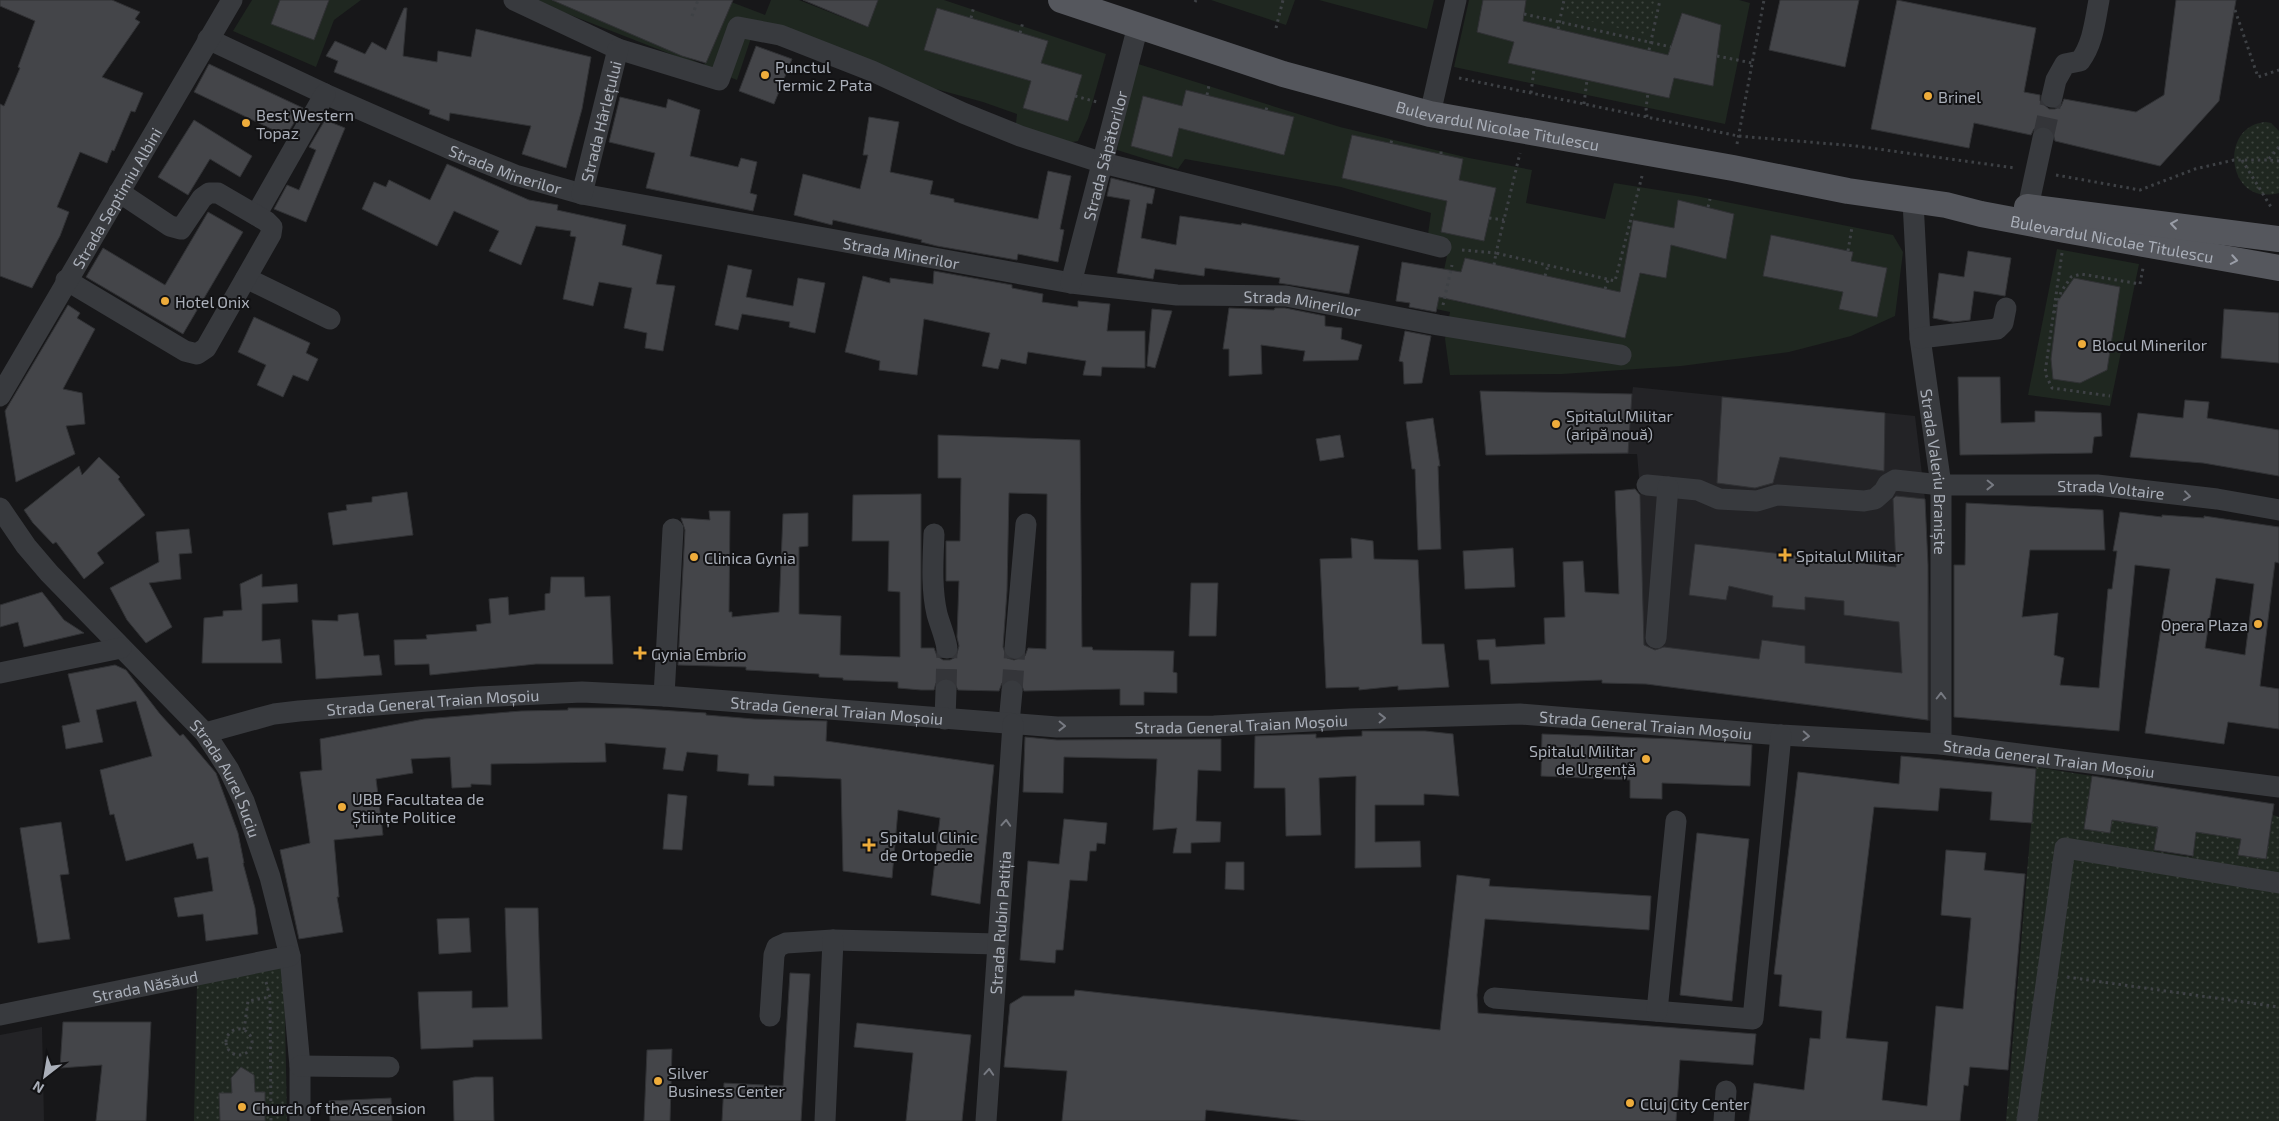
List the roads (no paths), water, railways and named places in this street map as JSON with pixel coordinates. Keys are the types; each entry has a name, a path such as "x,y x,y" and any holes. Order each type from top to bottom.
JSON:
{"main road":[{"name":"Bulevardul Nicolae Titulescu","path":"1061,0 1283,74 1430,114 1848,191 1946,205 1981,214 2279,268"},
{"name":"Bulevardul Nicolae Titulescu","path":"1946,205 2028,207 2279,239"},
{"path":"2222,231 2275,218"}],"street":[{"name":"Strada Septimiu Albini","path":"0,396 66,280 232,0"},
{"path":"514,0 618,49 719,80 738,27 780,35 872,71 1012,133 1102,163 1450,252"},
{"path":"1430,114 1456,0"},
{"path":"2052,97 2056,80 2065,64 2080,61 2085,54 2090,43 2100,0"},
{"name":"Strada Săpătorilor","path":"1071,283 1138,26"},
{"name":"Strada Minerilor","path":"208,39 325,94 515,174 582,194 1071,283 1177,295 1286,296 1438,325 1621,355"},
{"name":"Strada Hârlețului","path":"582,194 618,49"},
{"path":"256,215 325,94"},
{"path":"2028,207 2043,138"},
{"path":"66,280 185,351 196,354 206,348 270,234 272,227 256,215 218,193 210,192 202,198 181,228 170,226 119,192"},
{"name":"Strada Valeriu Braniște","path":"1913,200 1920,338 1941,485 1941,744"},
{"path":"246,278 330,319"},
{"path":"1920,338 1997,329 2003,323 2006,308"},
{"name":"Strada Voltaire","path":"1647,485 1698,490 1719,499 1757,501 1777,495 1864,501 1875,499 1884,491 1888,484 1895,480 1941,485 2097,485 2279,510"},
{"path":"1656,638 1668,487"},
{"name":"Strada Aurel Suciu","path":"0,508 33,554 121,648 205,733 229,770 244,801 270,877 290,956 300,1066 300,1121"},
{"path":"1015,648 1026,524"},
{"path":"664,696 673,529"},
{"path":"934,534 932,573 937,614 947,648"},
{"path":"0,673 121,648"},
{"path":"945,719 946,690"},
{"name":"Strada Rubin Patiția","path":"986,1121 1012,691"},
{"name":"Strada General Traian Moșoiu","path":"205,733 274,714 299,711 470,698 582,692 664,696 1057,727 1214,726 1350,719 1520,714 1781,735 1941,744 2279,788"},
{"path":"1494,998 1753,1019 1781,735"},
{"path":"1657,1011 1676,821"},
{"path":"2027,1121 2065,848 2279,883"},
{"path":"825,1121 833,940"},
{"path":"770,1016 774,955 777,947 786,943 833,940 998,944"},
{"name":"Strada Năsăud","path":"0,1015 290,956"},
{"path":"300,1066 389,1068"},
{"path":"1724,1121 1726,1091"}],"tunnel":[{"path":"2043,138 2052,97"},
{"path":"946,690 947,648"},
{"path":"1012,691 1015,648"}],"place":[{"name":"Punctul Termic 2 Pata","path":"765,75"},
{"name":"Brinel","path":"1928,96"},
{"name":"Best Western Topaz","path":"246,123"},
{"name":"Hotel Onix","path":"165,301"},
{"name":"Blocul Minerilor","path":"2082,344"},
{"name":"Spitalul Militar (aripă nouă)","path":"1556,424"},
{"name":"Spitalul Militar","path":"1785,555"},
{"name":"Clinica Gynia","path":"694,557"},
{"name":"Opera Plaza","path":"2258,624"},
{"name":"Gynia Embrio","path":"640,653"},
{"name":"Spitalul Militar de Urgență","path":"1646,759"},
{"name":"UBB Facultatea de Științe Politice","path":"342,807"},
{"name":"Spitalul Clinic de Ortopedie","path":"869,845"},
{"name":"Silver Business Center","path":"658,1081"},
{"name":"Cluj City Center","path":"1630,1103"},
{"name":"Church of the Ascension","path":"242,1107"}]}
